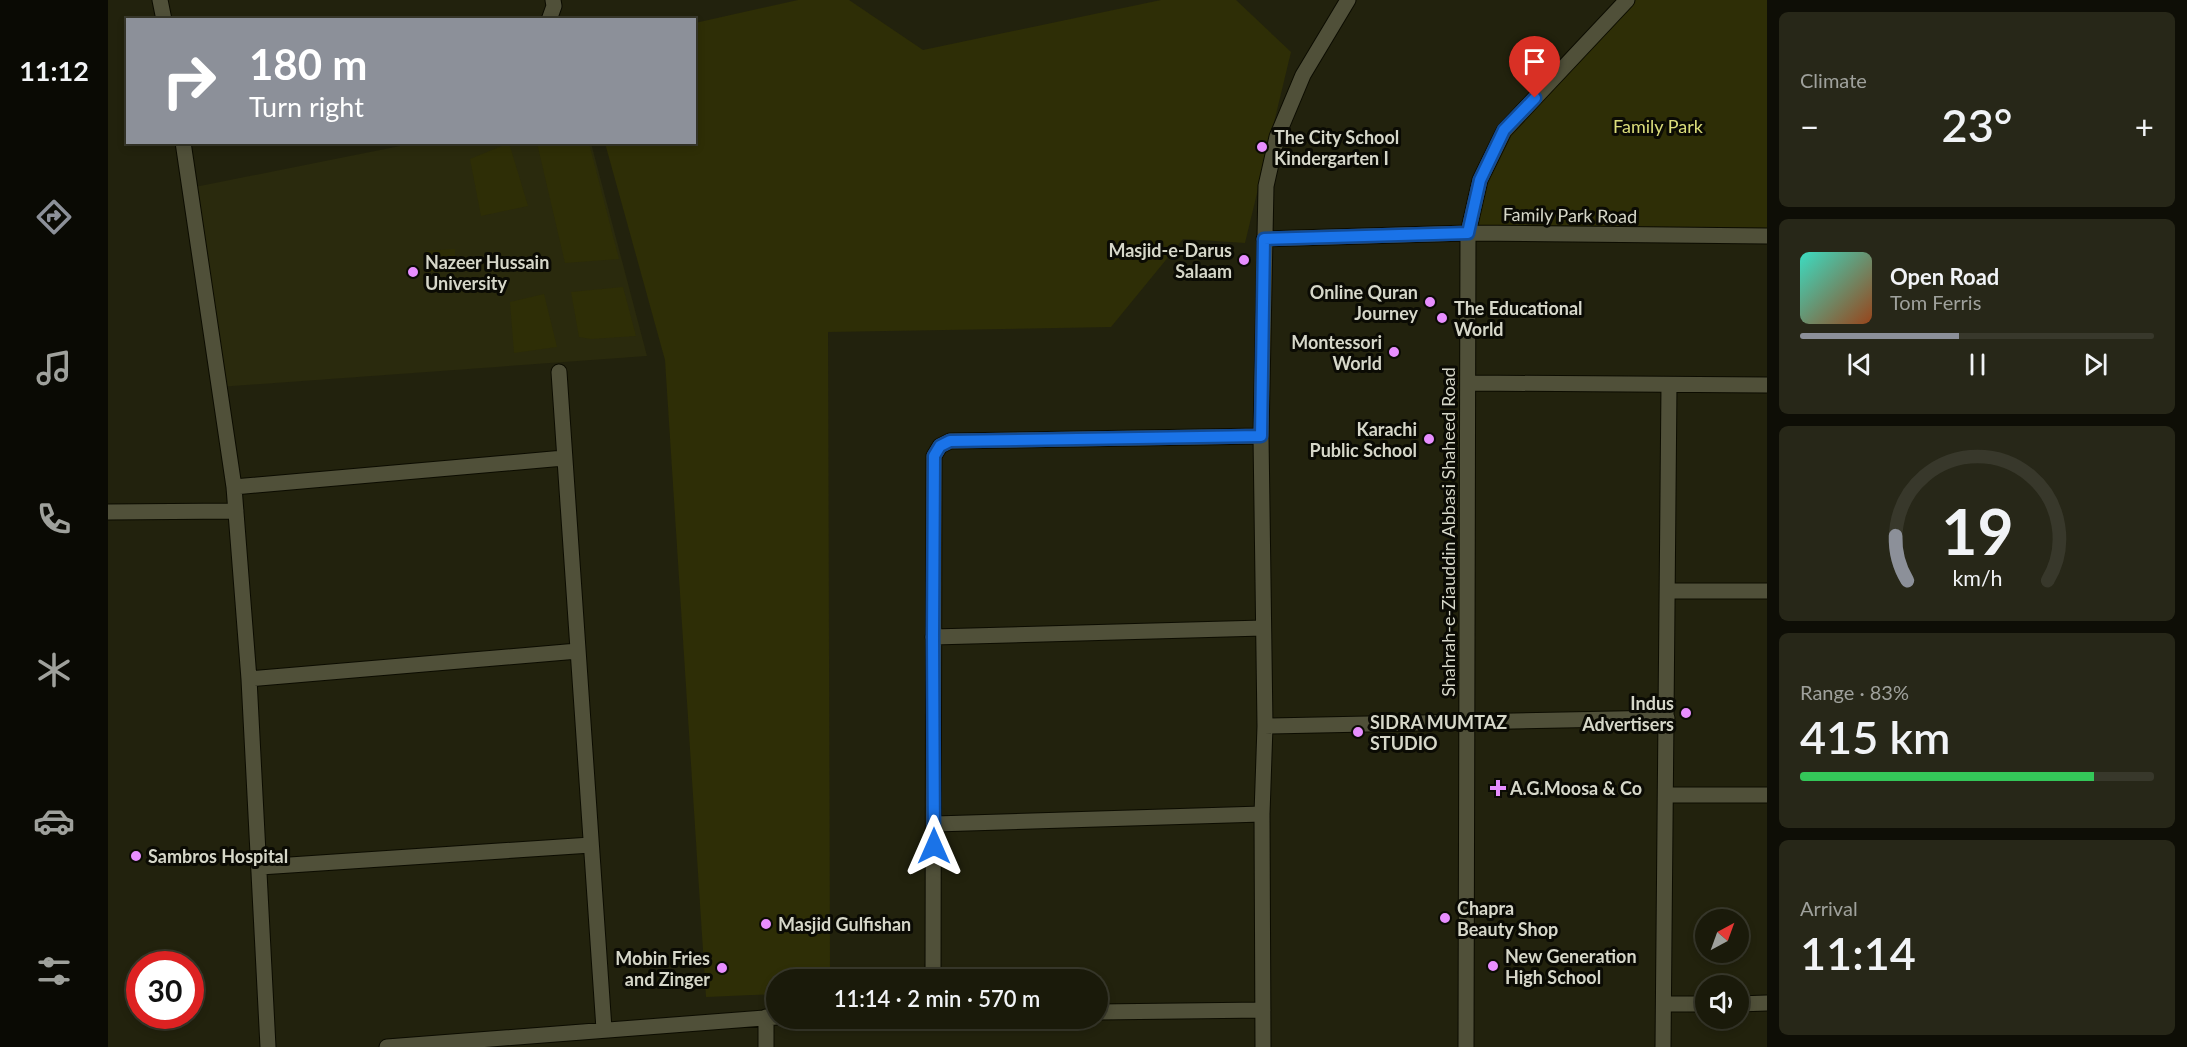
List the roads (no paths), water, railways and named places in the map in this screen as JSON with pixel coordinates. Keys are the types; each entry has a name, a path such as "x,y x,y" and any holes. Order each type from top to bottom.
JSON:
{"street":[{"path":"160,0 164,18"},
{"path":"550,18 554,6 553,0"},
{"path":"1263,1047 1262,814 1265,726 1261,436 1266,186 1277,137 1303,75 1348,0"},
{"name":"Shahrah-e-Ziauddin Abbasi Shaheed Road","path":"1466,1047 1468,233 1480,180 1504,130 1627,0"},
{"path":"183,144 234,488 249,679 268,1047"},
{"name":"Family Park Road","path":"1264,239 1468,233 1767,236"},
{"path":"559,372 604,1029"},
{"path":"1468,383 1767,385"},
{"path":"1664,1047 1669,385"},
{"path":"933,969 934,456 940,446 950,441 1261,436"},
{"path":"234,488 564,458"},
{"path":"108,512 236,511"},
{"path":"1668,591 1767,591"},
{"path":"933,637 1263,628"},
{"path":"249,679 578,651"},
{"path":"1265,726 1467,720 1667,718"},
{"path":"1666,795 1767,795"},
{"path":"935,824 1262,814"},
{"path":"260,867 591,845"},
{"path":"1665,1004 1695,1004"},
{"path":"1749,1004 1767,1004"},
{"path":"1108,1012 1263,1010"},
{"path":"387,1047 766,1017"},
{"path":"766,1047 770,1029"}],"place":[{"name":"The City School Kindergarten I","path":"1262,147"},
{"name":"Masjid-e-Darus Salaam","path":"1244,260"},
{"name":"Nazeer Hussain University","path":"413,272"},
{"name":"Online Quran Journey","path":"1430,302"},
{"name":"The Educational World","path":"1442,318"},
{"name":"Montessori World","path":"1394,352"},
{"name":"Karachi Public School","path":"1429,439"},
{"name":"Indus Advertisers","path":"1686,713"},
{"name":"SIDRA MUMTAZ STUDIO","path":"1358,732"},
{"name":"A.G.Moosa & Co","path":"1498,788"},
{"name":"Sambros Hospital","path":"136,856"},
{"name":"Chapra Beauty Shop","path":"1445,918"},
{"name":"Masjid Gulfishan","path":"766,924"},
{"name":"New Generation High School","path":"1493,966"},
{"name":"Mobin Fries and Zinger","path":"722,968"}],"park label":[{"name":"Family Park","path":"1658,126"}]}
